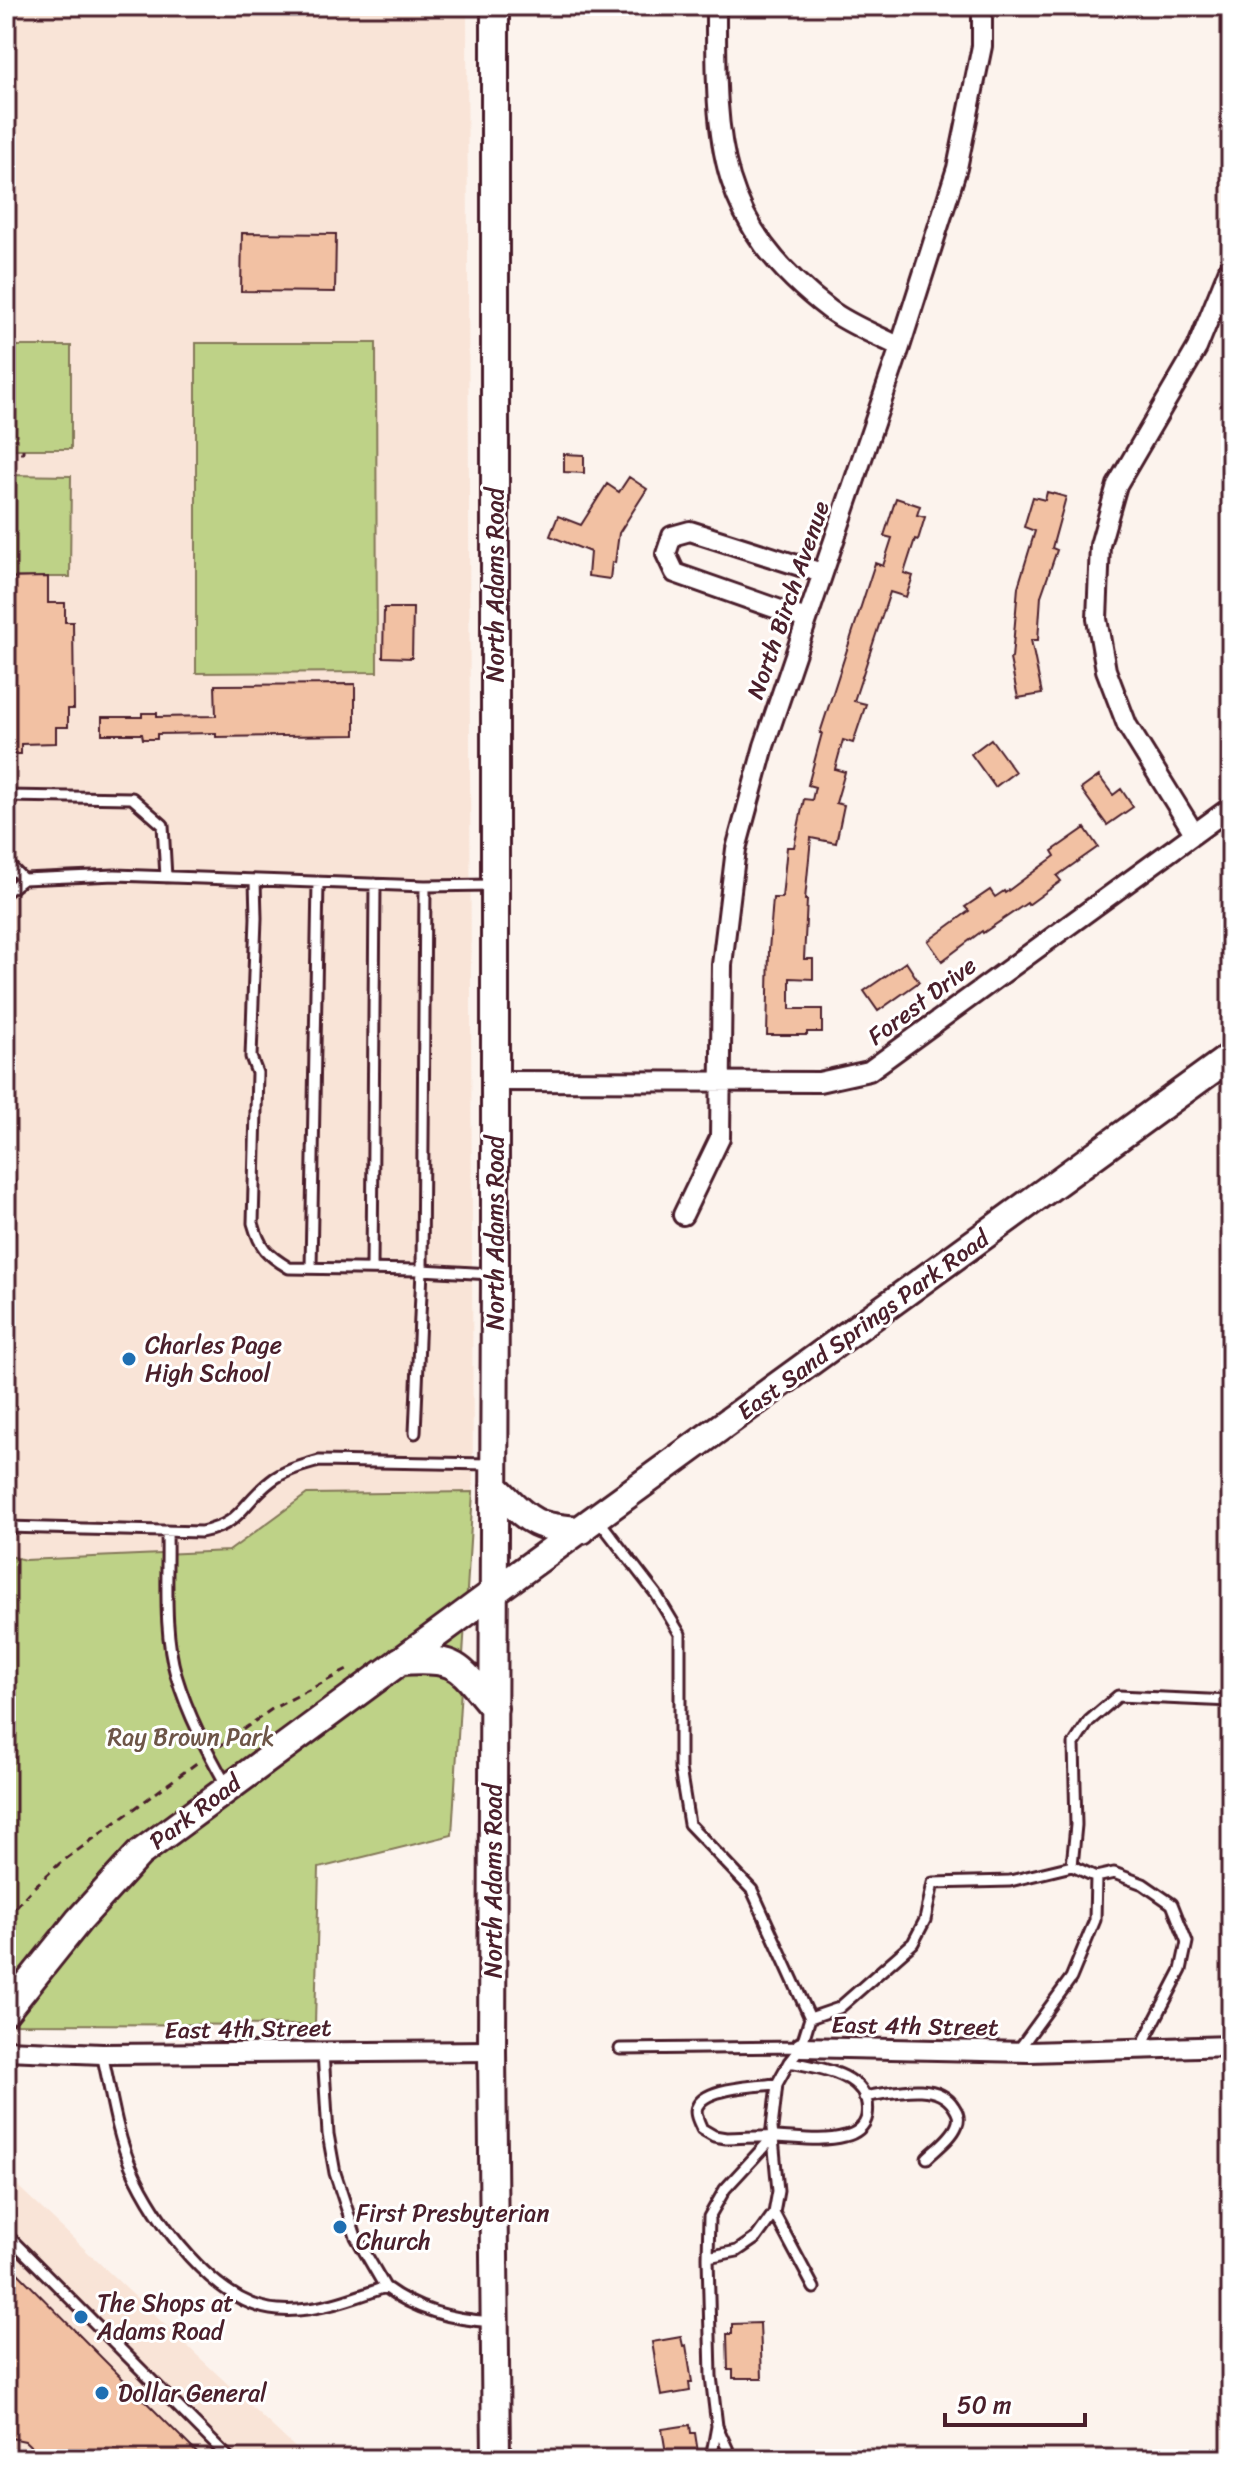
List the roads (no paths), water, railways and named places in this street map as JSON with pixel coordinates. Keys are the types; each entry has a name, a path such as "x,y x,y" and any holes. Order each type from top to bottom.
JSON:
{"main road":[{"name":"North Adams Road","path":"495,6 492,2051 496,2459"},
{"name":"East Sand Springs Park Road","path":"494,1592 1231,1056"},
{"path":"494,1475 535,1524 551,1528 590,1524"},
{"name":"Park Road","path":"6,2011 79,1920 139,1854 494,1592"},
{"path":"400,1661 435,1658 455,1665 494,1708"}],"street":[{"path":"716,6 721,146 737,202 776,263 832,312 900,347"},
{"name":"North Birch Avenue","path":"683,1215 720,1138 722,965 736,849 764,746 900,347 957,168 982,46 982,6"},
{"path":"1194,833 1127,725 1106,670 1097,619 1100,545 1117,485 1197,348 1231,264"},
{"path":"806,619 675,573 666,554 672,536 690,531 822,573"},
{"name":"Forest Drive","path":"495,1081 819,1082 869,1071 1231,807"},
{"name":"East 4th Street","path":"801,2047 1023,2052 1231,2046"},
{"name":"East 4th Street","path":"6,2050 102,2054 492,2051"}],"lane":[{"path":"6,796 132,798 163,825 166,877"},
{"path":"6,862 23,879"},
{"path":"6,892 23,879 115,875 425,886 495,885"},
{"path":"255,880 251,1057 257,1073 253,1223 259,1243 271,1258 289,1268 495,1274"},
{"path":"311,1268 318,882"},
{"path":"372,1269 375,884"},
{"path":"415,1433 422,1270 425,886"},
{"path":"6,1183 9,1184 6,1234"},
{"path":"6,1527 201,1532 223,1528 273,1479 297,1467 319,1461 494,1475"},
{"path":"590,1524 656,1594 680,1634 680,1769 689,1824 752,1890 810,2018 801,2047 777,2084 773,2137 778,2191 774,2213 756,2238 737,2251 708,2257"},
{"path":"167,1531 170,1632 175,1672 194,1726 228,1788"},
{"path":"1072,1866 1076,1825 1074,1744 1089,1721 1118,1696 1231,1701"},
{"path":"810,2018 839,2008 913,1943 925,1920 933,1883 1010,1881 1072,1866 1096,1877 1114,1873 1143,1884 1172,1904 1187,1942 1181,1970 1140,2049"},
{"path":"1023,2052 1071,1978 1095,1920 1096,1877"},
{"path":"620,2049 801,2047"},
{"path":"323,2052 328,2134 335,2173 356,2237 385,2287 404,2301 447,2317 462,2321 496,2322"},
{"path":"102,2054 130,2164 147,2201 198,2265 241,2301 278,2310 321,2306 385,2287"},
{"path":"777,2084 716,2092 698,2104 696,2112 702,2129 726,2138 826,2139 848,2136 863,2126 867,2116 864,2097 850,2079 825,2068 789,2062"},
{"path":"864,2097 916,2090 938,2093 950,2100 959,2114 958,2124 927,2158"},
{"path":"711,2459 717,2426 711,2376 709,2217 725,2189 773,2137"},
{"path":"774,2213 814,2288"},
{"path":"6,2234 230,2459"},
{"path":"717,2426 732,2459"}],"place":[{"name":"Charles Page High School","path":"129,1359"},
{"name":"First Presbyterian Church","path":"340,2227"},
{"name":"The Shops at Adams Road","path":"81,2317"},
{"name":"Dollar General","path":"102,2393"}],"park label":[{"name":"Ray Brown Park","path":"191,1737"}]}
